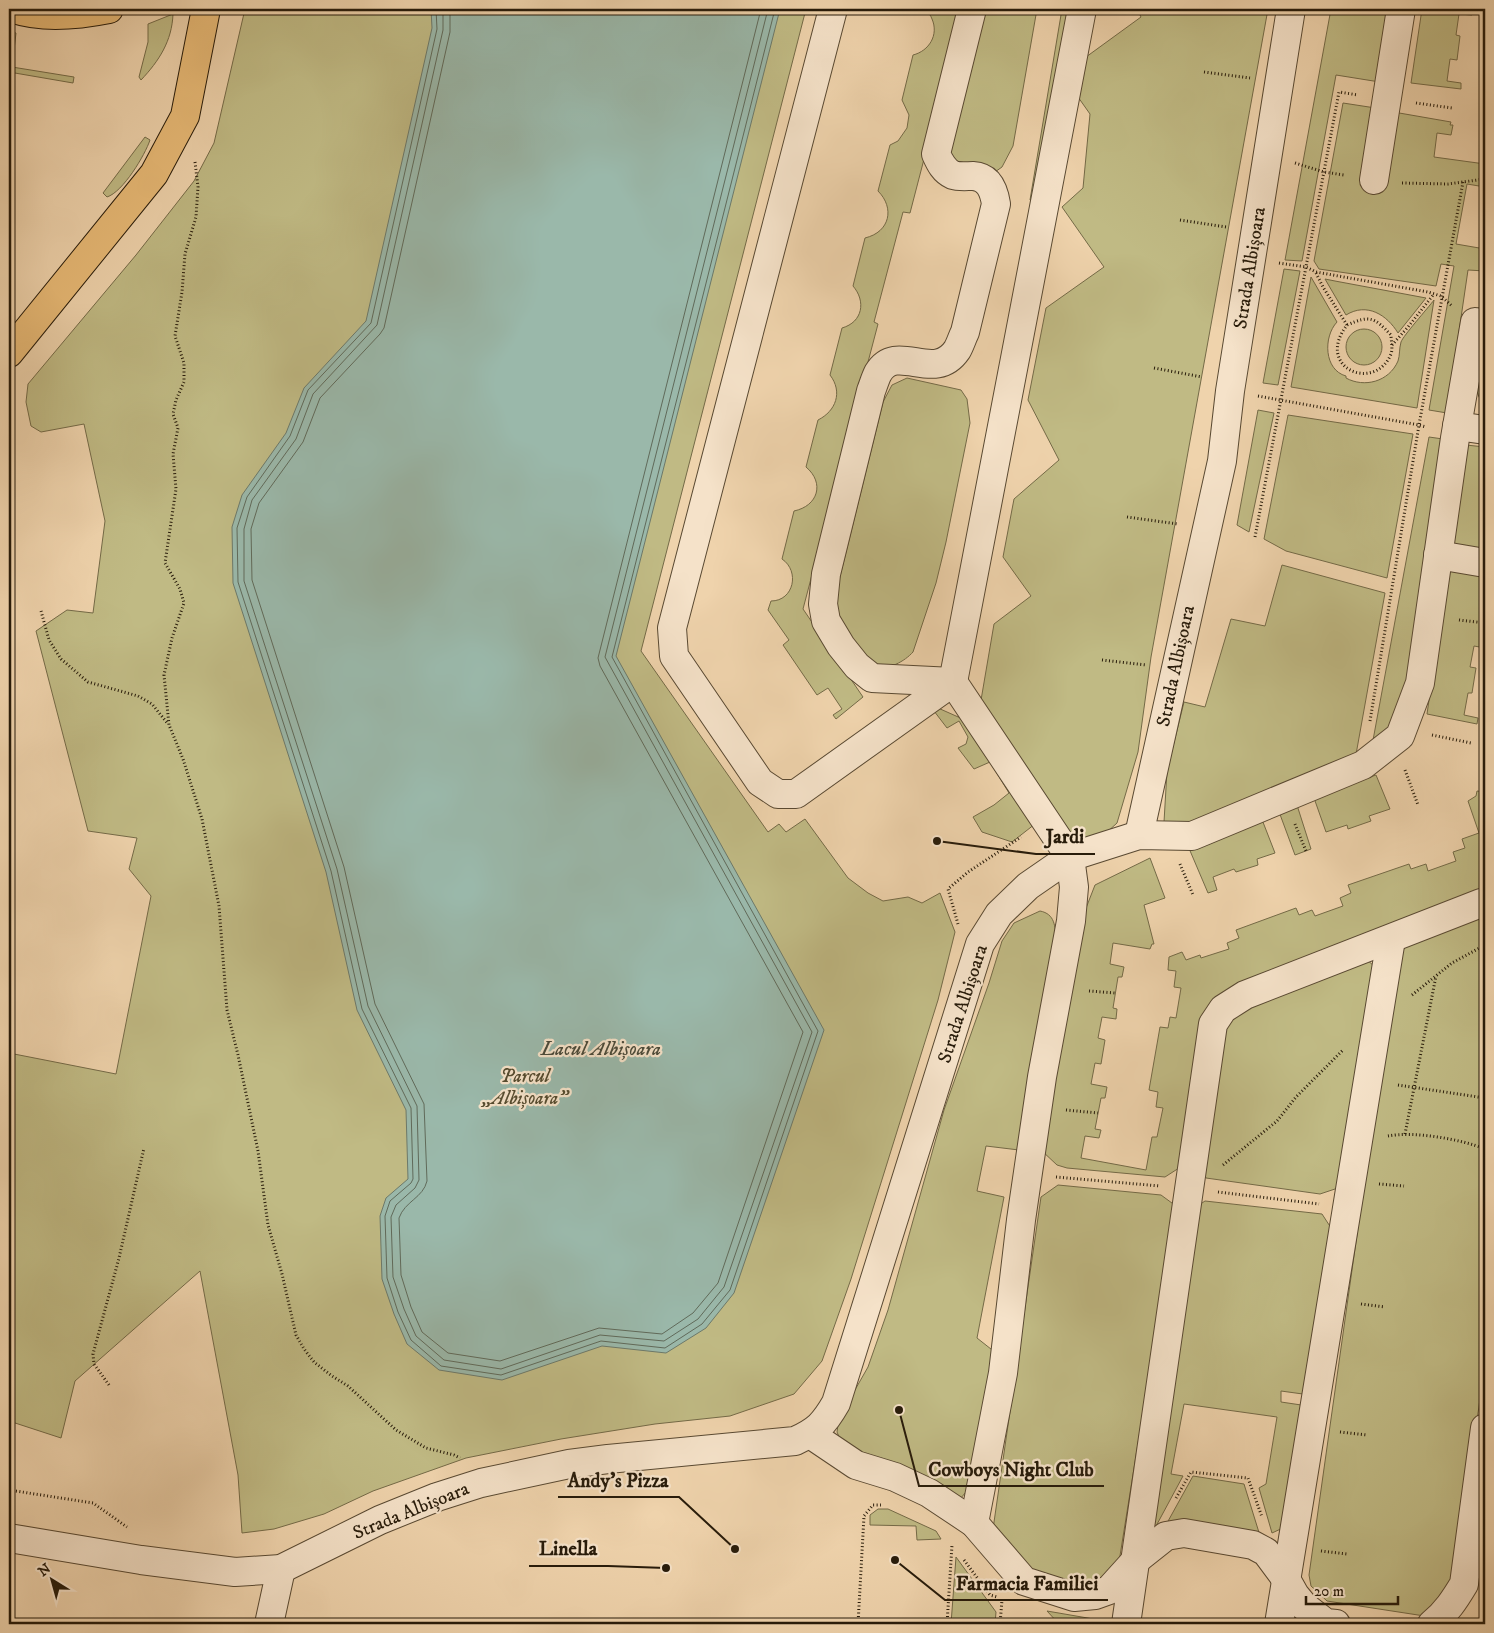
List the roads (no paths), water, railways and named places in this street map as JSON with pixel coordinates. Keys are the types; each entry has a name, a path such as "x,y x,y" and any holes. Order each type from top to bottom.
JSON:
{"main road":[{"path":"14,9 27,13 78,15 109,9"},
{"path":"9,353 154,174 185,116 206,9"}],"lane":[{"path":"833,9 672,628 674,656 760,782 778,794 796,794 953,682 1082,9"},
{"path":"953,682 872,678 856,666 841,646 826,621 823,604 826,574 871,392 878,372 888,364 898,360 914,361 928,365 945,362 956,350 965,332 996,204 994,191 986,181 977,176 953,175 942,167 936,154 972,9"},
{"name":"Strada Albișoara","path":"281,1570 380,1520 438,1497 481,1483 569,1464 795,1441 810,1434 826,1421 836,1403 980,944 999,914 1028,886 1070,858 1139,836 1222,461 1230,386 1291,9"},
{"path":"1374,180 1402,9"},
{"path":"1139,836 1192,836 1363,765 1398,735 1420,683 1456,432 1480,323"},
{"path":"1456,432 1485,430"},
{"path":"1438,555 1485,563"},
{"path":"953,682 1070,858 1074,887 1071,921 1042,1077 1003,1373 974,1523"},
{"path":"1126,1624 1137,1559 1213,1024 1223,1009 1245,995 1485,903"},
{"path":"1278,1624 1391,939"},
{"path":"1432,1624 1442,1616 1455,1599 1475,1586 1485,1428"},
{"path":"810,1434 856,1465 895,1477 929,1494 974,1523 1024,1581 1074,1597 1095,1595 1108,1590 1137,1559 1166,1536 1184,1533 1253,1545 1266,1552 1304,1606 1326,1623 1336,1624"},
{"path":"9,1538 141,1560 235,1572 281,1570 269,1624"}],"water":[{"name":"Lacul Albișoara","path":"431,9 780,9 616,656 824,1030 734,1293 706,1328 666,1353 602,1346 502,1380 439,1370 407,1344 382,1279 380,1216 386,1198 408,1179 406,1110 357,1010 326,872 233,583 232,527 242,495 286,433 304,388 366,321 432,28"}],"place":[{"name":"Jardi","path":"937,841"},
{"name":"Cowboys Night Club","path":"899,1410"},
{"name":"Andy's Pizza","path":"735,1549"},
{"name":"Farmacia Familiei","path":"895,1560"},
{"name":"Linella","path":"666,1568"}],"park label":[{"name":"Parcul „Albișoara”","path":"525,1087"}]}
